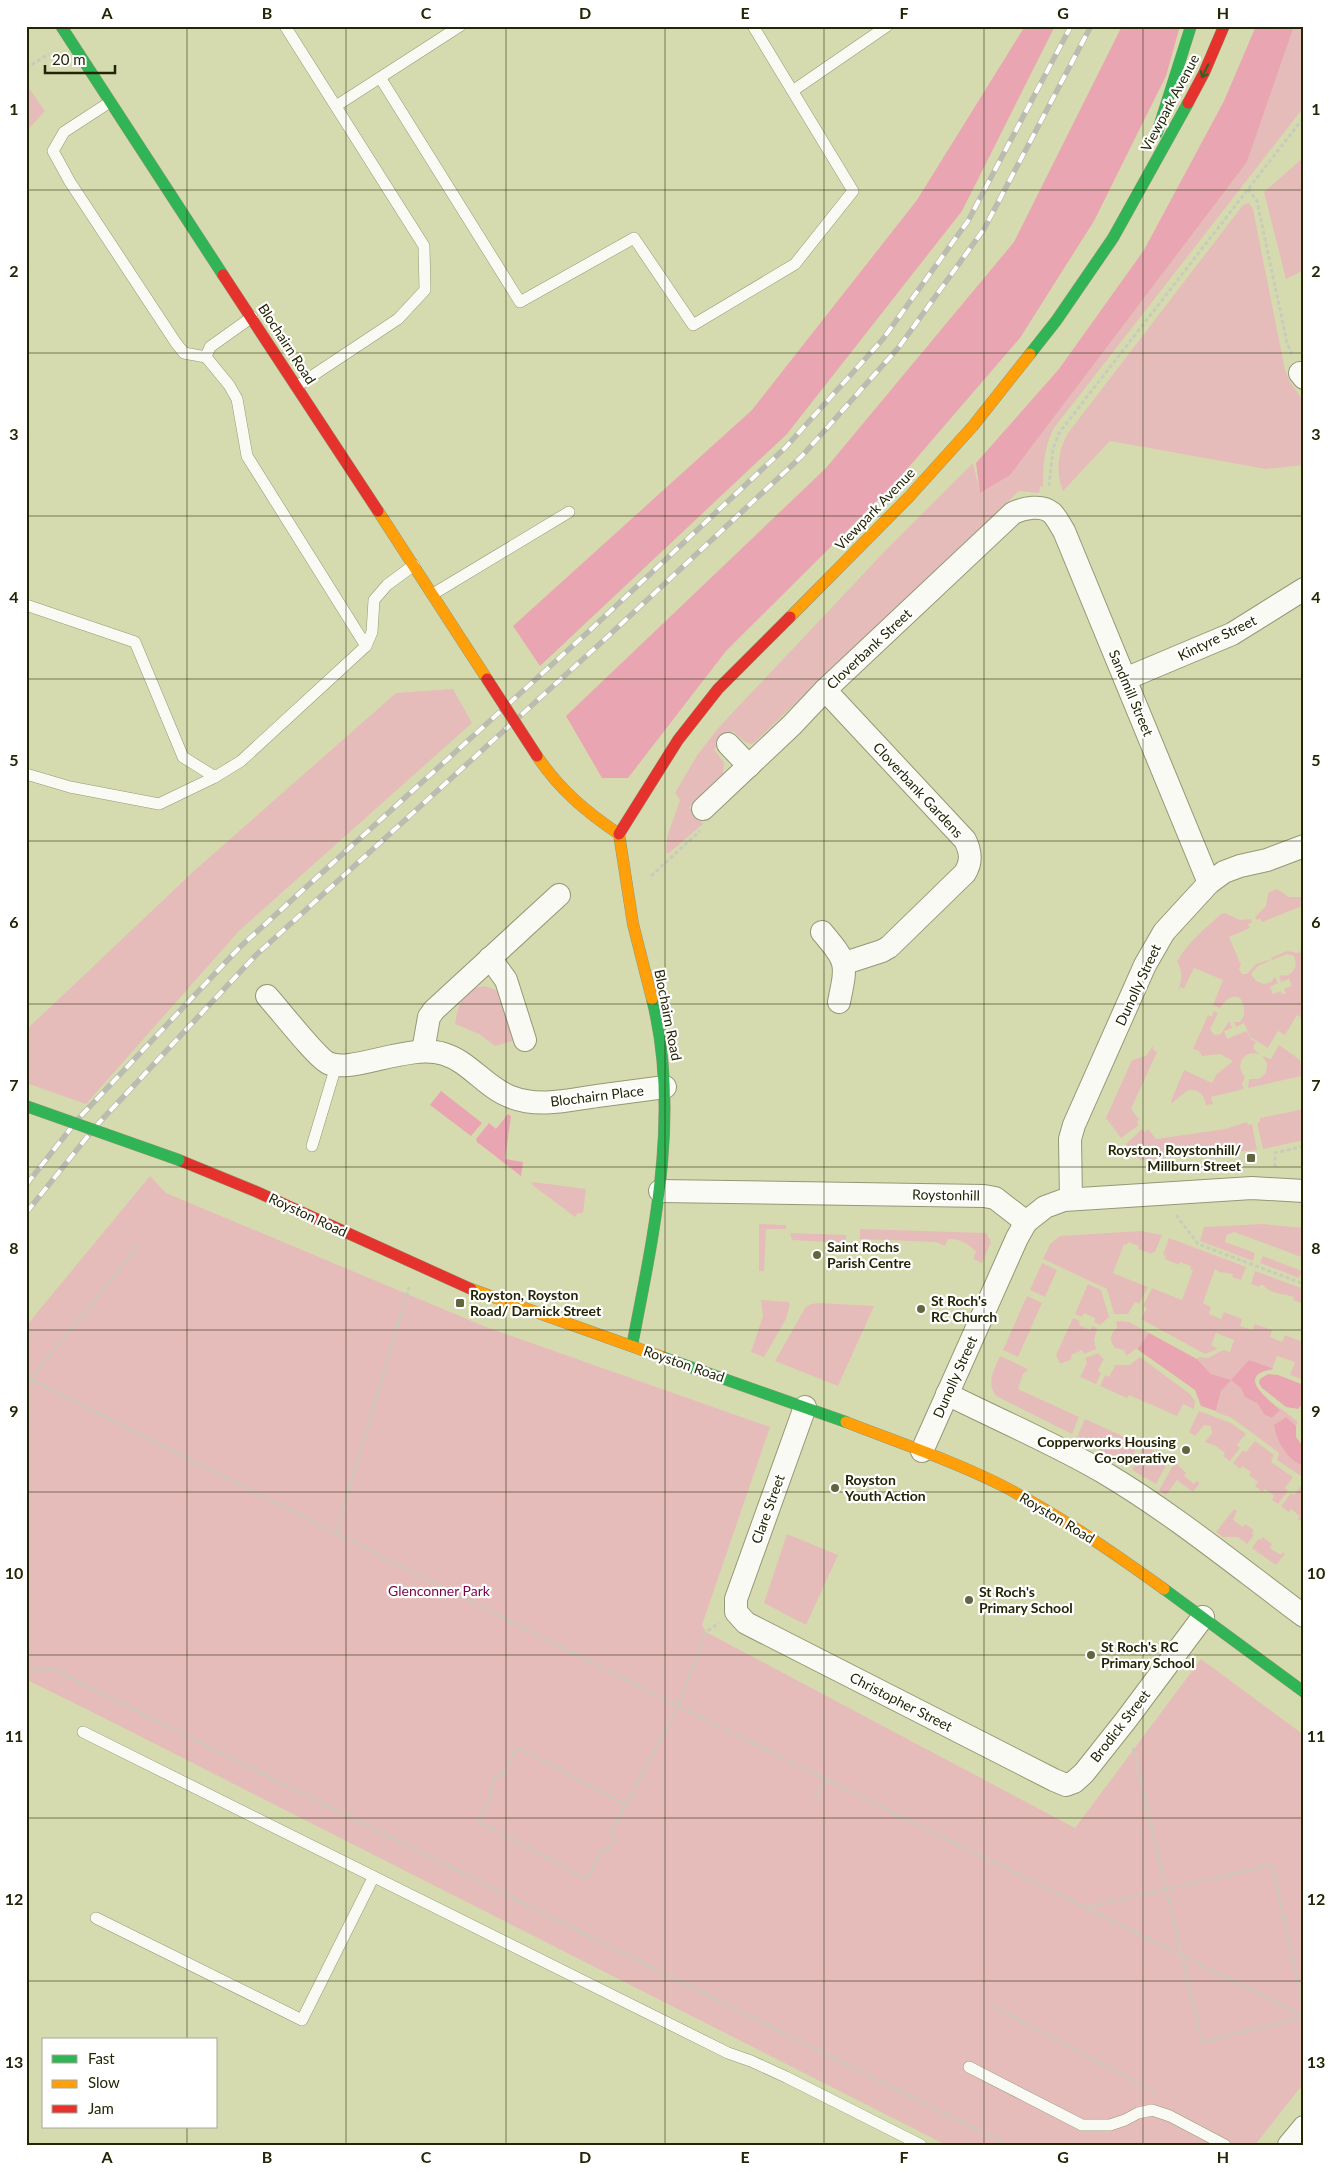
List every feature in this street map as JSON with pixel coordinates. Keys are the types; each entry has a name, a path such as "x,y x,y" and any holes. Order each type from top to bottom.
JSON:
{"street":[{"name":"Blochairn Road","path":"61,26 557,786 568,798 619,834 640,955 660,1036 665,1087 665,1126 660,1191 632,1346"},
{"name":"Viewpark Avenue","path":"1138,192 1191,26"},
{"name":"Viewpark Avenue","path":"619,834 678,740 718,689 908,498 978,418 1084,282 1113,238 1204,74 1224,26"},
{"name":"Cloverbank Street","path":"703,809 792,725 825,690 1013,513 1026,507 1044,510"},
{"name":"Sandmill Street","path":"1044,510 1051,512 1064,531 1209,883"},
{"name":"Kintyre Street","path":"1125,679 1232,634 1304,589"},
{"name":"Cloverbank Gardens","path":"825,690 965,840 970,853 969,867 965,873 896,942 882,951 845,963"},
{"path":"728,744 748,766"},
{"name":"Dunolly Street","path":"1071,1199 1070,1139 1074,1125 1154,947 1173,921 1209,883 1233,868 1267,860 1304,846"},
{"path":"423,1051 430,1017 434,1010 559,895"},
{"path":"822,932 840,953 845,963 845,975 839,1002"},
{"path":"490,958 506,980 525,1040"},
{"path":"267,996 322,1058 336,1066"},
{"name":"Blochairn Place","path":"336,1066 423,1051 444,1054 453,1058 500,1092 524,1101 563,1102 665,1087"},
{"name":"Royston Road","path":"26,1106 179,1160 257,1192 483,1294 805,1407 922,1451 1000,1484 1057,1516 1118,1556 1304,1692"},
{"path":"1026,1222 1045,1207 1058,1201 1071,1199 1274,1188 1304,1190"},
{"name":"Roystonhill","path":"660,1191 984,1196 995,1198 1026,1222"},
{"name":"Dunolly Street","path":"922,1451 1017,1238 1026,1222"},
{"path":"947,1394 1078,1459 1115,1480 1182,1526 1304,1616"},
{"name":"Clare Street","path":"736,1612 736,1599 805,1407"},
{"name":"Christopher Street","path":"736,1612 746,1623 1054,1780 1066,1785 1070,1784"},
{"name":"Brodick Street","path":"1070,1784 1079,1778 1126,1720 1203,1617"},
{"path":"1289,2145 1304,2127"}],"lane":[{"path":"285,26 424,246 425,290 398,320 297,386"},
{"path":"336,106 381,79 460,26"},
{"path":"381,79 520,302 634,238 692,325 796,264 853,190 794,90 753,26"},
{"path":"794,90 888,26"},
{"path":"110,102 64,132 53,151 70,182 176,343 184,352 206,357 229,385 237,399 247,456 366,646"},
{"path":"206,357 210,347 252,318"},
{"path":"433,594 569,512"},
{"path":"26,774 70,787 159,804 215,777 241,761 366,646 372,632 374,600 387,585 414,565"},
{"path":"26,605 136,642 183,757 215,777"},
{"path":"312,1146 336,1066"},
{"path":"83,1732 728,2053 786,2077 921,2145"},
{"path":"96,1918 302,2020 374,1878"},
{"path":"969,2067 1082,2125 1110,2125 1152,2110 1170,2116 1225,2145"}],"path":[{"path":"1044,510 1052,472 1053,449 1060,433 1304,117"},
{"path":"1248,189 1257,201 1287,343 1302,375"},
{"path":"629,896 711,822 703,809"},
{"path":"1274,1188 1275,1153 1304,1146"},
{"path":"1159,1194 1198,1244 1304,1284"},
{"path":"26,1385 32,1380 140,1244"},
{"path":"336,1533 416,1265"},
{"path":"32,1380 678,1706 1304,2016"},
{"path":"626,1804 517,1747 503,1774 495,1777 490,1788 492,1795 478,1821 587,1878 601,1852 609,1849 615,1840 611,1832 626,1804 678,1706 706,1632 736,1612"},
{"path":"26,1670 53,1670 1008,2145"},
{"path":"1126,1720 1202,2042 1304,2016"},
{"path":"815,1800 826,1779"},
{"path":"1086,1907 1272,1866 1304,2010"},
{"path":"992,2004 1176,2104 1170,2116"}],"green space":[{"path":"1294,26 1304,26 1304,107 1054,428 1046,449 1043,487 1040,486 1039,493 1019,491 755,742 751,744 745,742 733,731 714,749 724,763 723,776 689,807 703,824 669,853 666,853 667,837 680,800 675,793 698,754 720,726 885,551 973,463 980,492 1010,474 1247,162"},
{"path":"26,84 45,111 26,132"},
{"path":"1304,157 1304,270 1286,279 1264,192"},
{"path":"1249,203 1253,209 1285,370 1289,380 1304,402 1304,465 1266,469 1110,441 1063,491 1058,469 1060,454 1068,433 1243,205"},
{"path":"453,689 472,723 239,931 86,1104 26,1083 26,1030 195,870 396,693"},
{"path":"1277,889 1289,897 1303,897 1304,900 1300,902 1302,906 1262,922 1260,918 1257,920 1255,917 1266,906 1268,893"},
{"path":"1225,913 1240,920 1251,919 1252,922 1248,924 1250,928 1229,937 1241,965 1239,969 1242,974 1247,974 1256,964 1269,961 1258,966 1251,974 1256,981 1264,984 1271,982 1275,977 1278,983 1270,987 1273,994 1281,991 1282,994 1286,993 1284,989 1292,986 1289,979 1281,982 1279,975 1288,975 1293,971 1296,964 1294,956 1287,954 1272,960 1271,958 1287,951 1298,953 1304,948 1304,1019 1297,1015 1285,1035 1278,1031 1268,1048 1250,1037 1244,1023 1236,1027 1234,1022 1240,1022 1244,1013 1244,1007 1240,998 1231,998 1220,1008 1213,1005 1223,980 1194,968 1184,989 1181,987 1178,990 1181,976 1177,962 1181,955 1197,936 1221,914"},
{"path":"484,986 496,990 500,995 513,1041 495,1046 479,1034 455,1024 462,999 471,991"},
{"path":"1214,1011 1218,1013 1210,1029 1214,1035 1221,1034 1229,1021 1232,1028 1224,1031 1227,1039 1246,1031 1251,1039 1256,1042 1253,1048 1259,1054 1254,1053 1245,1056 1241,1063 1240,1068 1245,1077 1242,1084 1244,1089 1211,1097 1213,1104 1206,1105 1200,1093 1195,1090 1188,1090 1172,1103 1171,1101 1184,1070 1212,1083 1216,1075 1233,1061 1220,1054 1202,1056 1199,1051 1193,1049 1208,1015 1212,1017"},
{"path":"1279,1045 1300,1060 1302,1076 1248,1088 1249,1079 1259,1079 1266,1073 1267,1063 1262,1056 1271,1059"},
{"path":"1153,1046 1153,1050 1157,1052 1131,1109 1139,1119 1137,1122 1139,1125 1121,1138 1106,1118 1132,1060 1146,1056"},
{"path":"1304,1109 1304,1140 1263,1149 1257,1123 1260,1122 1260,1118"},
{"path":"1247,1122 1248,1125 1252,1124 1257,1150 1140,1160 1126,1144 1142,1129 1145,1132 1148,1129 1156,1139 1225,1129"},
{"name":"Glenconner Park","path":"150,1176 166,1193 486,1327 770,1427 702,1625 706,1632 1075,1828 1201,1659 1304,1735 1304,2083 1255,2145 946,2145 92,1712 26,1681 26,1326"},
{"path":"533,1182 586,1189 583,1213 578,1213 575,1217 531,1184"},
{"path":"759,1224 786,1225 786,1229 766,1229 764,1271 759,1271"},
{"path":"1263,1224 1304,1228 1304,1258 1234,1232 1227,1235 1225,1242 1255,1253 1253,1261 1200,1241 1204,1227"},
{"path":"860,1229 986,1233 991,1242 982,1263 973,1259 976,1252 970,1246 960,1241 948,1239 945,1246 936,1242 860,1239"},
{"path":"1141,1231 1162,1235 1155,1252 1152,1254 1138,1249 1139,1246 1128,1242 1127,1245 1124,1244 1113,1273 1148,1287 1139,1304 1135,1302 1128,1314 1114,1314 1107,1289 1043,1259 1050,1244 1060,1236"},
{"path":"790,1233 846,1235 846,1243 792,1240"},
{"path":"1169,1238 1246,1267 1241,1280 1232,1277 1233,1274 1219,1272 1215,1269 1203,1303 1211,1307 1209,1314 1221,1319 1224,1312 1242,1319 1240,1326 1252,1330 1255,1324 1272,1330 1270,1337 1282,1342 1285,1335 1303,1342 1301,1349 1304,1350 1304,1380 1290,1375 1295,1362 1277,1356 1272,1369 1249,1360 1241,1388 1268,1417 1272,1418 1280,1409 1275,1404 1298,1422 1296,1426 1285,1417 1274,1425 1276,1435 1284,1448 1294,1460 1304,1467 1304,1478 1277,1460 1279,1453 1232,1418 1216,1412 1221,1391 1211,1374 1197,1359 1199,1357 1208,1358 1223,1350 1230,1352 1234,1340 1216,1333 1211,1345 1218,1349 1205,1354 1141,1319 1147,1308 1143,1306 1152,1288 1182,1300 1193,1270 1190,1269 1191,1266 1180,1262 1179,1265 1165,1259 1166,1256 1163,1255"},
{"path":"1263,1256 1302,1271 1299,1278 1260,1263"},
{"path":"1042,1263 1057,1270 1045,1297 1030,1290"},
{"path":"1255,1271 1304,1289 1302,1303 1293,1300 1294,1297 1270,1291 1263,1285 1259,1287 1251,1284"},
{"path":"1088,1284 1101,1290 1109,1317 1100,1325 1094,1322 1095,1318 1084,1313 1082,1317 1075,1314"},
{"path":"1027,1296 1042,1303 1018,1357 1003,1350"},
{"path":"761,1300 788,1302 790,1304 786,1319 764,1357 751,1352 763,1316"},
{"path":"811,1304 874,1306 838,1386 775,1361 805,1308"},
{"path":"1073,1318 1080,1321 1079,1325 1090,1330 1092,1326 1097,1328 1094,1340 1096,1349 1084,1354 1082,1350 1071,1355 1072,1359 1060,1364 1056,1355"},
{"path":"1116,1322 1129,1322 1149,1333 1137,1348 1126,1356 1124,1350 1115,1348 1111,1340 1113,1332 1117,1328"},
{"path":"1098,1353 1105,1361 1103,1360 1098,1371 1101,1373 1096,1384 1080,1377 1087,1363 1085,1358"},
{"path":"1000,1356 1028,1369 1023,1374 1018,1389 1079,1417 1072,1434 996,1396 991,1381 993,1371"},
{"path":"1140,1357 1190,1394 1195,1401 1194,1409 1183,1404 1177,1416 1129,1395 1127,1398 1100,1386 1105,1375 1109,1377 1115,1366 1112,1365 1130,1365"},
{"path":"1199,1411 1231,1423 1246,1434 1237,1445 1240,1448 1230,1461 1223,1456 1225,1453 1216,1446 1205,1442 1212,1433 1211,1426 1204,1425 1195,1436 1189,1432"},
{"path":"1085,1419 1138,1443 1128,1467 1077,1437"},
{"path":"1255,1441 1274,1455 1271,1462 1293,1477 1285,1488 1288,1491 1278,1504 1272,1500 1274,1496 1265,1489 1262,1492 1255,1486 1258,1482 1249,1475 1251,1472 1242,1466 1240,1469 1233,1463 1243,1450 1246,1452"},
{"path":"1144,1446 1170,1458 1156,1484 1132,1470"},
{"path":"1175,1462 1186,1473 1184,1476 1194,1484 1196,1481 1200,1483 1193,1492 1177,1480 1166,1495 1159,1490"},
{"path":"1303,1483 1304,1523 1298,1519 1300,1516 1291,1509 1289,1512 1281,1506 1291,1493 1294,1495"},
{"path":"1234,1509 1237,1511 1233,1520 1243,1527 1245,1524 1254,1530 1252,1533 1254,1535 1247,1544 1238,1537 1223,1537 1216,1532"},
{"path":"787,1534 838,1555 806,1625 764,1603"},
{"path":"1263,1537 1272,1544 1270,1548 1281,1555 1283,1552 1285,1554 1276,1565 1252,1548 1259,1538 1261,1540"}],"shaded area":[{"path":"1025,26 1055,26 962,211 787,434 540,666 513,626 752,410 917,200"},
{"path":"1122,26 1180,26 1166,76 1094,221 1020,338 896,482 726,651 628,778 602,778 566,716 826,468 1014,242"},
{"path":"1256,26 1294,26 1247,162 1010,475 980,493 976,463 1059,369 1144,250 1224,101"},
{"path":"441,1091 482,1123 471,1136 430,1105"},
{"path":"508,1114 511,1116 505,1159 523,1162 521,1176 477,1142 476,1139 489,1123 496,1129"},
{"path":"1149,1333 1197,1359 1211,1374 1231,1380 1221,1391 1216,1411 1201,1406 1195,1390 1137,1349"},
{"path":"1249,1360 1274,1369 1262,1372 1255,1381 1262,1393 1280,1410 1272,1418 1265,1415 1257,1403 1245,1397 1241,1388 1231,1380"},
{"path":"1268,1374 1278,1375 1304,1385 1303,1401 1298,1409 1286,1407 1262,1388 1259,1383 1260,1379"},
{"path":"1286,1417 1296,1426 1296,1437 1304,1448 1304,1467 1286,1453 1276,1435 1274,1425"}],"railway":[{"path":"26,1185 79,1118 240,947 588,632 785,448 883,339 968,221 1071,26"},
{"path":"26,1213 96,1126 256,955 604,640 802,456 899,347 984,229 1091,26"}],"traffic: fast":[{"path":"61,26 223,275"},
{"path":"1157,133 1191,26"},
{"path":"1030,354 1056,321 1113,238 1188,103"},
{"path":"632,1346 656,1216 664,1129 664,1086 660,1042 652,999"},
{"path":"26,1106 179,1160"},
{"path":"662,1357 846,1422"},
{"path":"1164,1589 1304,1692"}],"traffic: slow":[{"path":"790,617 908,498 973,426 1030,354"},
{"path":"378,511 487,679"},
{"path":"537,756 554,779 574,799 619,834 633,924 652,999"},
{"path":"471,1289 662,1357"},
{"path":"846,1422 943,1459 1001,1485 1084,1534 1164,1589"}],"traffic: jam":[{"path":"1188,103 1204,73 1224,26"},
{"path":"223,275 378,511"},
{"path":"619,834 678,740 718,689 790,617"},
{"path":"487,679 537,756"},
{"path":"179,1160 257,1192 471,1289"}],"place":[{"name":"Royston, Roystonhill/ Millburn Street","path":"1251,1158"},
{"name":"Saint Rochs Parish Centre","path":"817,1255"},
{"name":"Royston, Royston Road/ Darnick Street","path":"460,1303"},
{"name":"St Roch's RC Church","path":"921,1309"},
{"name":"Copperworks Housing Co-operative","path":"1186,1450"},
{"name":"Royston Youth Action","path":"835,1488"},
{"name":"St Roch's Primary School","path":"969,1600"},
{"name":"St Roch's RC Primary School","path":"1091,1655"}]}
